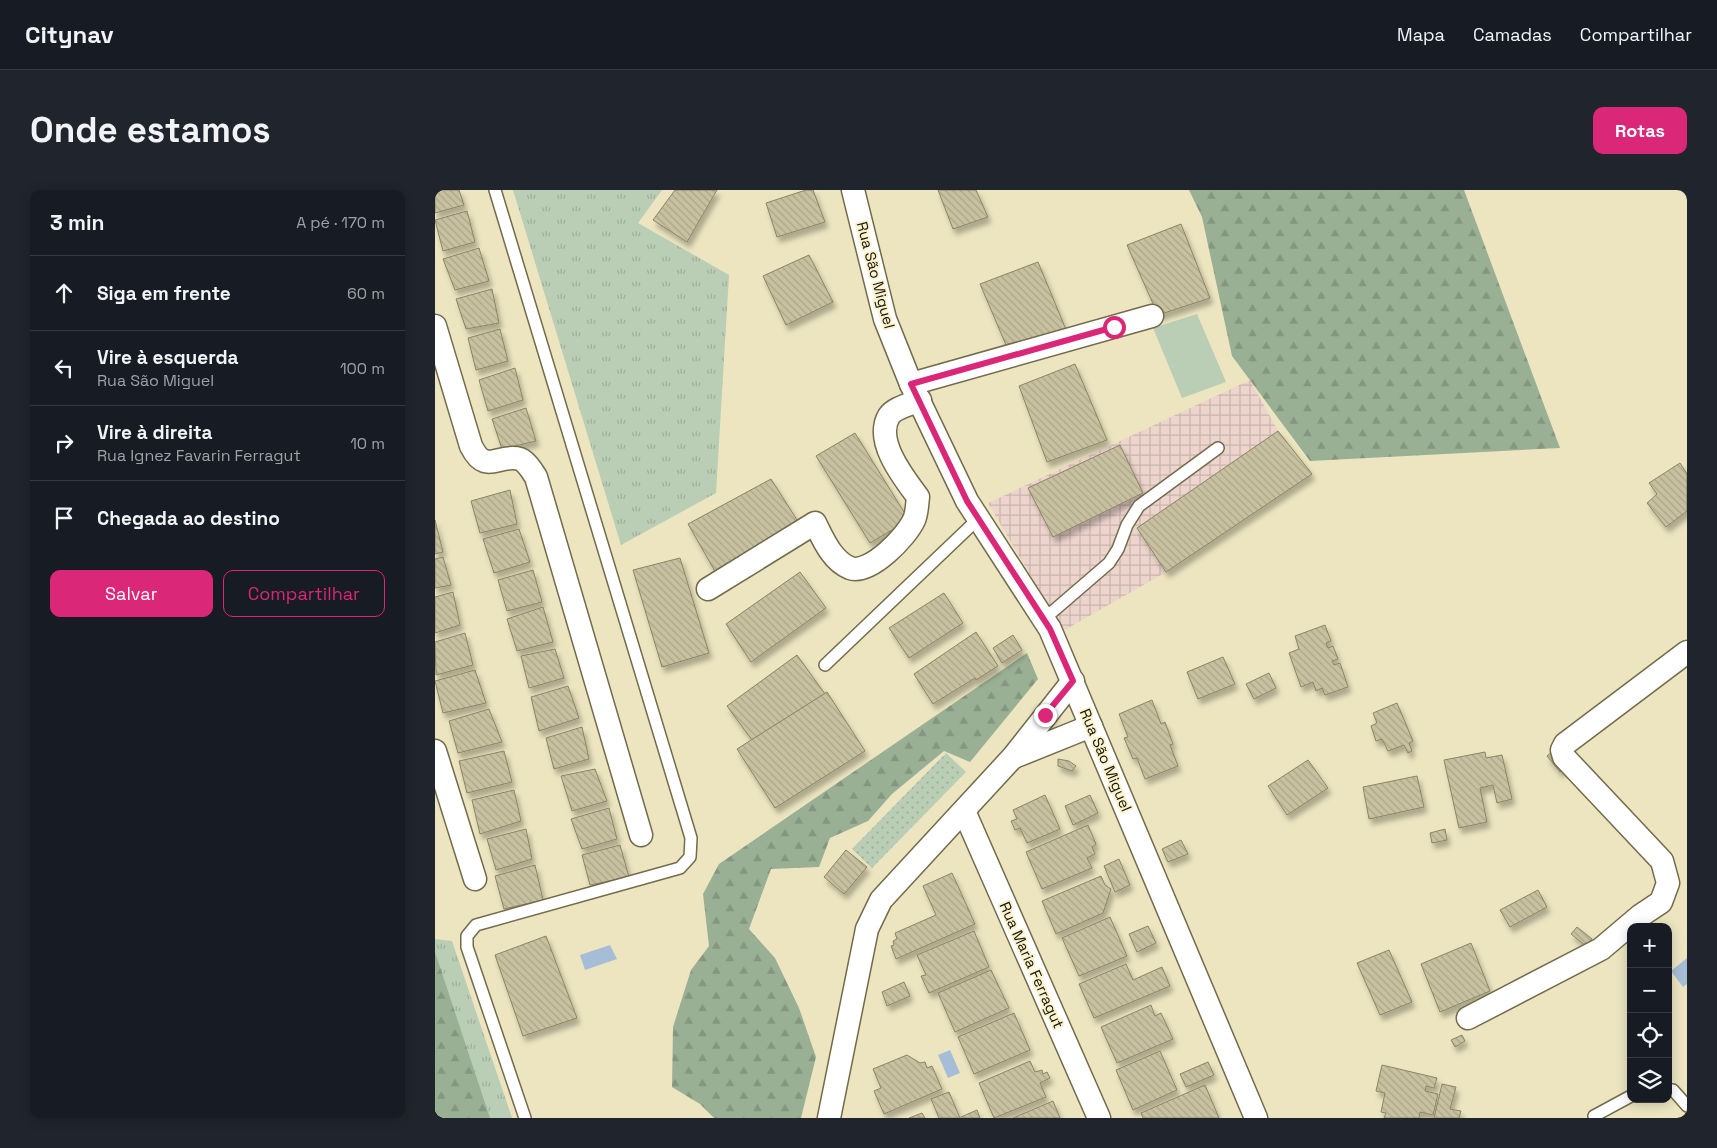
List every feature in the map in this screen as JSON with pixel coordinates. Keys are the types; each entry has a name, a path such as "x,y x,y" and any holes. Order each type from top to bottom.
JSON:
{"street":[{"name":"Rua São Miguel","path":"853,190 885,319 916,392 967,501 1044,619 1073,681 1257,1118"},
{"path":"708,589 815,523 834,558 850,568 866,568 885,555 915,520 918,498 898,470 884,436 889,416 916,392 1152,316"},
{"path":"435,326 477,458 483,462 519,459 526,463 536,477 641,835"},
{"path":"1468,1018 1601,949 1640,916 1661,902 1668,883 1662,861 1564,757 1562,750 1565,744 1687,652"},
{"path":"829,1118 867,929 881,900 1013,757 1073,681"},
{"path":"1013,757 1091,726"},
{"path":"435,751 475,879"},
{"name":"Rua Maria Ferragut","path":"964,811 1099,1118"}],"lane":[{"path":"495,190 691,838 690,857 679,868 477,925 467,936 467,947 525,1118"},
{"path":"1044,619 1109,563 1118,549 1127,525 1139,506 1217,448"},
{"path":"825,665 979,518"},
{"path":"1672,1090 1687,1106"},
{"path":"1595,1116 1627,1098"}],"shaded area":[{"path":"1250,380 1278,431 1137,528 1166,572 1063,631 988,503"}],"green space":[{"path":"513,190 662,190 638,223 729,275 716,493 621,545"},
{"path":"1189,190 1464,190 1560,448 1310,461 1232,356 1202,217"},
{"path":"1197,314 1226,382 1182,398 1153,328"},
{"path":"1027,653 1038,679 970,762 944,751 892,794 868,821 830,838 819,867 771,869 749,929 775,958 799,1008 816,1057 801,1118 714,1118 700,1104 672,1087 673,1027 691,970 709,946 703,894 719,864"},
{"path":"946,753 966,772 872,868 852,849"},
{"path":"435,939 452,941 512,1118 435,1118"},
{"path":"435,952 490,1118 435,1118"}],"water":[{"path":"610,945 617,959 585,970 580,955"},
{"path":"1687,958 1687,984 1683,987 1672,970"},
{"path":"950,1050 960,1073 948,1078 938,1055"}],"building":[{"path":"435,190 459,190 464,205 435,213"},
{"path":"675,190 717,190 687,242 653,220"},
{"path":"806,190 813,190 825,222 777,237 766,203"},
{"path":"938,190 976,190 988,217 953,229"},
{"path":"467,211 475,242 443,251 435,220"},
{"path":"1181,224 1210,298 1158,315 1127,245"},
{"path":"479,248 489,281 455,290 443,259"},
{"path":"809,255 833,302 786,325 763,276"},
{"path":"1038,262 1067,332 1009,352 980,284"},
{"path":"492,289 499,323 466,329 456,299"},
{"path":"500,329 508,361 476,370 468,338"},
{"path":"1075,364 1107,440 1047,462 1019,386"},
{"path":"515,368 523,400 488,411 479,380"},
{"path":"526,408 536,441 502,449 492,419"},
{"path":"1278,431 1312,474 1166,572 1137,528"},
{"path":"855,433 909,520 870,543 816,456"},
{"path":"1120,445 1143,493 1053,537 1028,488"},
{"path":"1680,463 1687,474 1687,511 1666,527 1647,503 1657,494 1649,483"},
{"path":"771,479 799,523 716,573 688,524"},
{"path":"510,490 517,524 480,533 471,501"},
{"path":"435,520 443,552 435,554"},
{"path":"519,529 530,562 494,573 483,539"},
{"path":"443,557 451,585 435,588 435,559"},
{"path":"680,558 709,653 662,667 633,570"},
{"path":"533,570 542,602 507,611 498,580"},
{"path":"800,572 826,608 751,662 726,624"},
{"path":"453,592 460,625 435,633 435,597"},
{"path":"944,593 963,623 909,658 889,628"},
{"path":"543,607 553,642 517,651 507,619"},
{"path":"1325,625 1331,641 1326,643 1328,648 1333,646 1338,659 1332,661 1334,665 1340,663 1348,687 1325,695 1322,688 1316,691 1313,682 1301,687 1289,653 1299,649 1295,636"},
{"path":"976,632 998,666 933,704 914,674"},
{"path":"465,633 473,665 436,675 435,642"},
{"path":"1013,635 1022,650 1002,663 993,648"},
{"path":"555,649 564,678 529,688 521,656"},
{"path":"797,655 825,694 752,740 727,706"},
{"path":"1223,657 1235,684 1198,699 1187,672"},
{"path":"475,670 486,703 443,713 435,681"},
{"path":"1269,673 1276,688 1254,699 1246,684"},
{"path":"568,686 579,718 539,731 531,697"},
{"path":"827,692 865,751 775,808 737,749"},
{"path":"1152,700 1161,724 1165,722 1173,744 1170,745 1178,766 1145,779 1137,758 1133,759 1124,738 1128,737 1119,714"},
{"path":"1397,703 1413,741 1409,743 1412,751 1408,753 1404,745 1388,751 1382,739 1376,741 1371,726 1377,723 1373,713"},
{"path":"489,709 502,742 458,753 449,721"},
{"path":"582,727 589,759 554,769 546,738"},
{"path":"1554,750 1567,766 1560,772 1547,756"},
{"path":"504,751 512,782 467,793 459,761"},
{"path":"1485,752 1486,758 1502,755 1512,799 1497,803 1493,785 1480,788 1487,822 1459,828 1444,760"},
{"path":"1058,759 1069,761 1076,766 1072,771 1058,766"},
{"path":"1308,760 1328,788 1287,815 1268,786"},
{"path":"595,769 607,801 572,811 561,776"},
{"path":"1417,776 1424,807 1369,819 1363,787"},
{"path":"514,790 521,821 480,834 472,800"},
{"path":"1045,795 1060,829 1027,843 1020,828 1015,830 1011,821 1017,819 1013,810"},
{"path":"1090,795 1098,813 1073,825 1065,806"},
{"path":"609,808 617,839 582,849 571,819"},
{"path":"1088,825 1096,844 1092,847 1095,854 1087,858 1092,868 1042,889 1026,852"},
{"path":"526,829 532,859 496,870 487,839"},
{"path":"1445,829 1447,840 1432,843 1430,833"},
{"path":"1181,840 1188,854 1168,862 1162,849"},
{"path":"620,845 629,877 590,885 582,855"},
{"path":"846,850 867,867 844,894 824,877"},
{"path":"1119,859 1130,885 1115,892 1104,866"},
{"path":"535,865 543,900 504,909 495,876"},
{"path":"952,873 975,924 896,959 891,946 894,945 893,941 897,939 895,933 936,915 923,886"},
{"path":"1101,876 1105,885 1111,889 1103,913 1056,934 1042,901"},
{"path":"1538,890 1547,907 1510,927 1500,910"},
{"path":"1110,917 1127,956 1079,976 1062,938"},
{"path":"1148,926 1156,943 1137,952 1129,934"},
{"path":"1577,927 1592,939 1586,946 1571,934"},
{"path":"974,931 989,967 929,993 921,976 926,975 917,955"},
{"path":"546,936 577,1018 523,1036 495,955"},
{"path":"1471,943 1490,991 1440,1012 1421,964"},
{"path":"1389,950 1412,1002 1380,1015 1357,963"},
{"path":"1126,964 1133,980 1162,967 1170,986 1094,1018 1079,984"},
{"path":"991,970 1009,1008 955,1032 938,993"},
{"path":"904,982 910,996 887,1006 882,992"},
{"path":"1151,1005 1155,1016 1161,1013 1173,1039 1117,1063 1101,1027"},
{"path":"1014,1013 1030,1050 974,1074 958,1037"},
{"path":"1462,1035 1465,1041 1455,1047 1451,1040"},
{"path":"1160,1051 1177,1090 1133,1110 1116,1070"},
{"path":"907,1055 920,1063 925,1062 927,1068 932,1066 942,1089 884,1114 874,1091 881,1088 873,1069"},
{"path":"1030,1061 1035,1072 1042,1070 1043,1074 1047,1072 1050,1078 1040,1083 1046,1097 994,1118 979,1083"},
{"path":"1208,1062 1214,1075 1186,1087 1180,1074"},
{"path":"1382,1065 1437,1078 1434,1088 1426,1086 1425,1091 1438,1094 1433,1115 1420,1112 1419,1118 1384,1118 1386,1113 1381,1112 1385,1093 1376,1091"},
{"path":"1442,1084 1456,1087 1450,1109 1461,1111 1459,1118 1434,1118"},
{"path":"1205,1085 1219,1118 1143,1118 1141,1113"},
{"path":"949,1092 960,1118 939,1118 931,1099"},
{"path":"1053,1101 1060,1118 1013,1118"},
{"path":"977,1110 980,1118 961,1118 961,1117"},
{"path":"922,1113 925,1118 909,1118"}],"route":[{"path":"1045,715 1073,681 1050,629 967,501 911,384 1114,327"}]}
